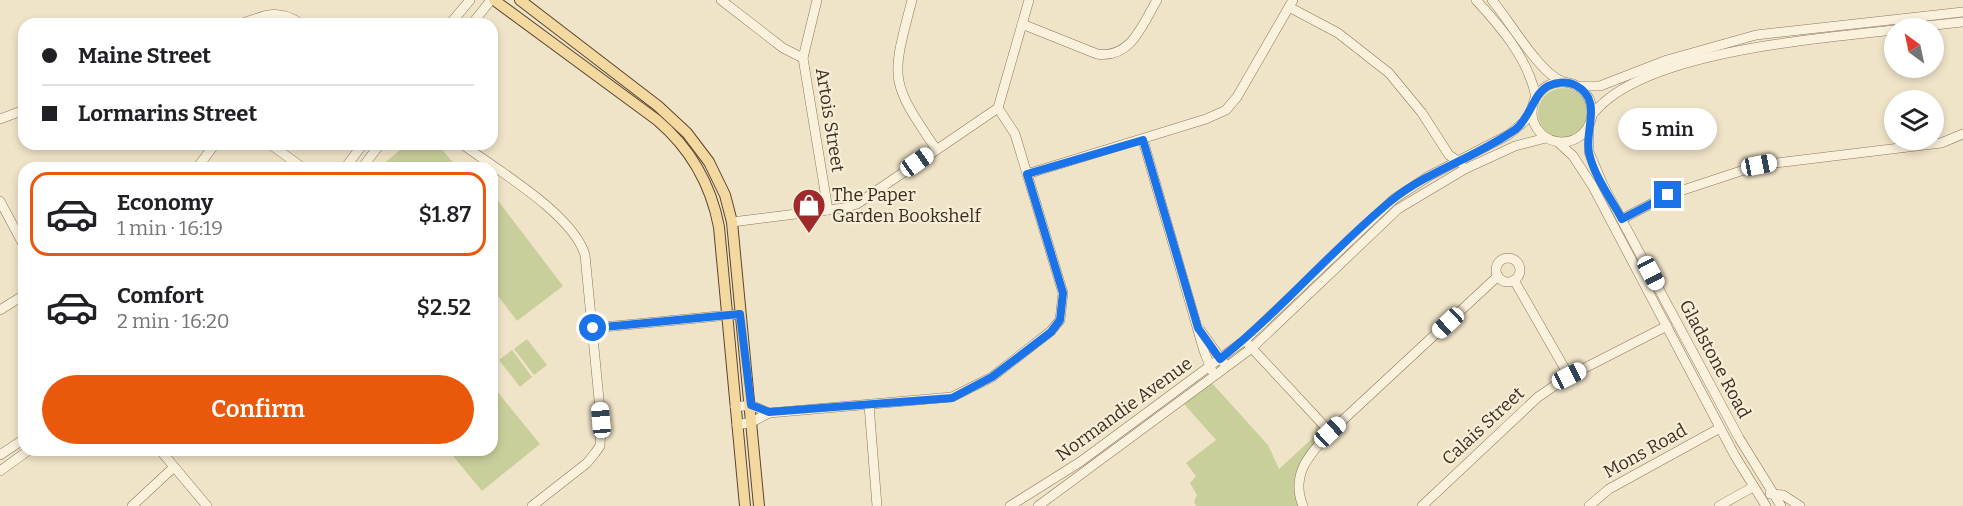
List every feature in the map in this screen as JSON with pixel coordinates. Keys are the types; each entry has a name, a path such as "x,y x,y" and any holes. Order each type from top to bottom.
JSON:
{"main road":[{"path":"492,0 666,128 690,156 707,185 719,226 745,506"},
{"path":"519,0 675,121 698,146 725,195 732,222 759,506"},
{"path":"618,91 625,81"},
{"path":"742,472 756,471"}],"street":[{"path":"455,18 470,0"},
{"path":"477,18 492,0"},
{"path":"721,0 783,48 803,58"},
{"name":"Artois Street","path":"817,0 803,58 828,210"},
{"path":"912,0 896,62 896,79 902,95 936,149"},
{"path":"732,222 828,210 857,204 998,108 1029,0"},
{"path":"1022,24 1097,54 1109,56 1119,54 1128,46 1157,0"},
{"path":"1476,0 1521,55 1529,69 1536,97"},
{"path":"1492,0 1541,66 1554,79 1576,86 1600,86 1667,60 1756,35 1960,20"},
{"path":"1027,174 1143,140 1216,115 1232,105 1291,3 1338,33 1383,67 1418,107 1449,155 1459,160 1465,169"},
{"path":"256,18 278,14 292,18"},
{"path":"1944,22 1960,20"},
{"path":"1564,82 1548,86 1536,97 1532,110 1533,121 1546,138 1557,142 1573,141 1589,126 1592,116 1607,98 1631,84 1743,49 1884,31"},
{"path":"1576,86 1589,98 1592,116"},
{"path":"735,407 751,405 769,412 952,398 992,377 1057,325 1062,312 1063,293 1012,128 998,108"},
{"name":"Normandie Avenue","path":"1010,506 1080,462 1220,359 1245,339 1387,205 1413,185 1508,135 1525,121 1532,110"},
{"path":"0,119 18,112"},
{"name":"Gladstone Road","path":"1589,126 1589,152 1592,163 1735,431 1781,506"},
{"path":"1617,232 1622,220 1677,191 1759,165 1941,143 1963,134"},
{"name":"Normandie Avenue","path":"1038,506 1252,348 1385,221 1414,198 1465,169 1515,146 1546,138"},
{"path":"1143,140 1209,367 1215,376"},
{"name":"Gladstone Road","path":"1557,142 1581,166 1720,428 1764,502"},
{"path":"278,150 295,162"},
{"path":"470,150 486,162"},
{"path":"1449,155 1447,166 1452,177"},
{"path":"498,171 554,212 579,238 585,255 593,328 601,420 600,446 587,463 532,506"},
{"path":"0,201 18,235"},
{"path":"1609,217 1622,220"},
{"path":"1303,506 1298,491 1302,467 1330,432 1498,276 1498,263 1511,259 1520,268 1519,275 1514,280 1504,281 1498,276"},
{"path":"1514,280 1569,376"},
{"path":"0,310 18,298"},
{"path":"1672,313 1667,326 1680,329"},
{"path":"593,328 740,314"},
{"name":"Calais Street","path":"1422,506 1538,397 1569,376 1667,326"},
{"path":"1198,328 1227,368"},
{"path":"1245,339 1330,432"},
{"path":"868,405 877,506"},
{"path":"737,425 752,422 769,412"},
{"path":"1726,414 1720,428 1735,431"},
{"name":"Mons Road","path":"1589,506 1609,489 1720,428"},
{"path":"0,456 18,450"},
{"path":"0,471 18,454"},
{"path":"165,456 207,506"},
{"path":"132,506 174,467"},
{"path":"1719,506 1751,483 1760,473"},
{"path":"1764,502 1771,493 1783,495 1800,506"}],"green space":[{"path":"1563,88 1581,95 1588,113 1581,131 1563,138 1545,131 1538,113 1545,95"},
{"path":"400,150 442,150 453,162 386,162"},
{"path":"498,201 563,286 517,321 498,296"},
{"path":"527,339 547,365 534,375 514,349"},
{"path":"512,350 532,377 520,387 499,360"},
{"path":"1211,382 1268,445 1279,469 1315,436 1316,422 1327,433 1310,451 1302,465 1302,506 1196,506 1194,502 1197,495 1190,483 1196,476 1186,463 1216,440 1184,404"},
{"path":"498,392 540,444 482,491 453,456 498,456"}],"place":[{"name":"The Paper Garden Bookshelf","path":"809,234"}],"route":[{"path":"593,328 740,314 751,405 769,412 952,398 992,377 1041,340 1060,320 1064,302 1063,293 1027,174 1143,140 1198,328 1220,359 1254,331 1373,216 1394,199 1429,176 1508,135 1525,121 1541,91 1548,86 1564,82 1576,86 1589,98 1592,107 1589,152 1592,163 1622,219 1668,195"}]}
